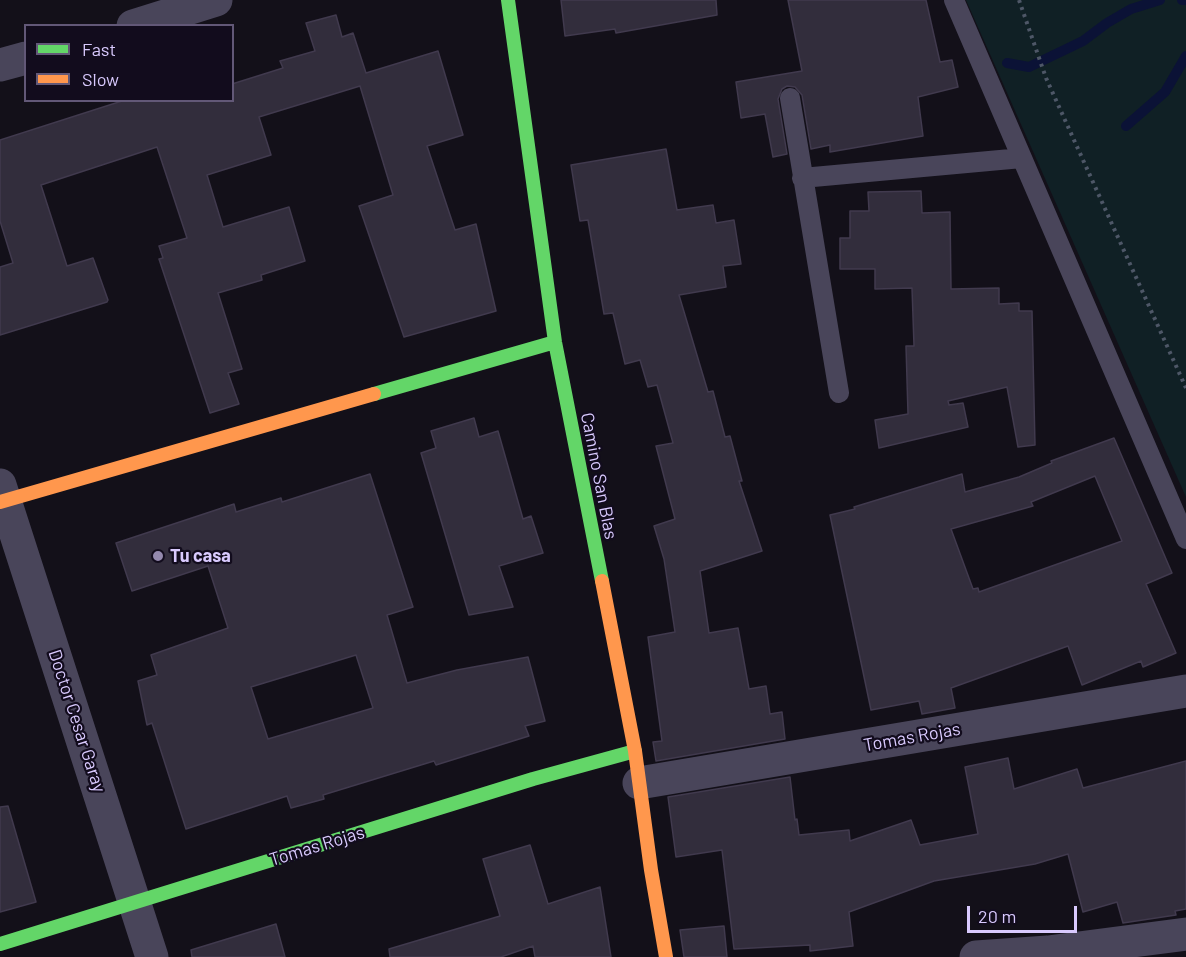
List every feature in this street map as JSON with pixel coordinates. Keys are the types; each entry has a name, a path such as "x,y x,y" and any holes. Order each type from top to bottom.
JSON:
{"street":[{"path":"139,24 216,0"},
{"name":"Camino San Blas","path":"508,0 555,342 637,767 666,957"},
{"path":"0,65 24,59"},
{"path":"2,495 555,342"},
{"name":"Doctor Cesar Garay","path":"2,495 152,957"},
{"name":"Tomas Rojas","path":"0,944 533,780 1186,691"},
{"path":"976,957 1048,955 1186,934"}],"lane":[{"path":"954,0 1186,539"},
{"path":"790,98 839,393"},
{"path":"802,178 1022,158"}],"path":[{"path":"1019,0 1046,78 1186,388"}],"shaded area":[{"path":"966,0 1186,0 1186,497"}],"building":[{"path":"561,0 716,0 717,15 616,33 615,29 565,36"},
{"path":"788,0 926,0 940,62 952,60 958,87 918,97 923,136 830,152 830,145 811,149 802,95 795,87 787,86 782,89 778,99 787,154 773,157 765,114 741,118 736,82 802,71"},
{"path":"336,15 342,37 353,33 366,73 438,51 463,135 427,146 455,230 476,224 496,311 404,337 359,206 393,195 360,86 259,117 271,155 207,175 223,227 289,207 305,261 261,275 262,280 218,293 242,369 228,373 239,404 210,413 159,259 163,258 159,246 187,238 157,147 41,185 67,266 93,258 108,300 0,335 0,267 13,263 0,221 0,140 119,102 234,102 234,83 283,68 280,61 315,51 306,23"},
{"path":"666,149 677,210 713,205 716,223 734,220 741,264 723,266 726,287 679,295 708,392 713,391 725,437 730,436 742,481 739,481 762,551 700,571 709,633 738,628 749,689 766,686 770,714 782,712 785,739 656,761 653,742 662,741 648,637 675,632 664,559 654,526 675,519 656,446 673,443 657,385 648,387 640,360 625,364 613,313 604,314 588,220 580,221 571,165"},
{"path":"921,191 922,213 950,212 951,289 999,288 999,304 1019,303 1019,311 1032,311 1035,445 1018,447 1007,387 948,401 949,405 963,403 968,427 879,448 875,420 908,414 906,346 914,346 912,288 875,289 875,269 840,269 840,238 850,238 850,211 869,211 868,192"},
{"path":"474,418 479,437 498,431 523,519 531,516 543,553 499,566 513,607 469,615 421,453 436,448 431,431"},
{"path":"1114,438 1172,573 1146,584 1176,653 1143,667 1141,661 1082,685 1068,646 951,688 955,708 922,714 919,701 871,710 830,515 962,474 965,492 1019,477 1052,463 1051,461","holes":["1095,476 1122,541 979,592 978,588 973,589 951,529 1033,506 1031,502"]},
{"path":"370,474 413,607 387,615 407,683 457,670 528,657 545,721 525,726 529,736 436,765 434,761 323,795 324,799 291,808 287,796 186,829 152,723 147,725 138,681 157,675 151,655 228,628 208,566 132,591 116,543 234,504 236,512 281,498 282,502","holes":["356,655 373,708 268,739 251,687"]},
{"path":"1008,758 1014,789 1077,769 1083,788 1186,761 1186,909 1175,911 1176,915 1123,923 1117,902 1083,912 1068,854 1035,864 934,881 849,912 853,946 810,951 810,945 734,949 722,850 676,857 668,797 790,777 799,835 849,830 850,841 911,820 920,845 978,834 965,767"},
{"path":"8,806 36,902 0,912 0,807"},
{"path":"530,845 548,904 600,887 611,957 535,957 533,946 501,957 390,957 389,949 500,916 483,859"},
{"path":"276,924 285,957 192,957 191,950"},
{"path":"724,926 727,957 684,957 680,930"}],"waterway":[{"path":"1007,63 1029,67 1083,41 1131,9 1160,0"},
{"path":"1126,126 1165,92 1186,56"}],"traffic: fast":[{"path":"508,0 555,342 602,581"},
{"path":"374,394 555,342"},
{"path":"0,944 533,779 635,751"}],"traffic: slow":[{"path":"0,502 374,394"},
{"path":"602,581 635,751 651,870 666,957"}],"place":[{"name":"Tu casa","path":"158,556"}]}
